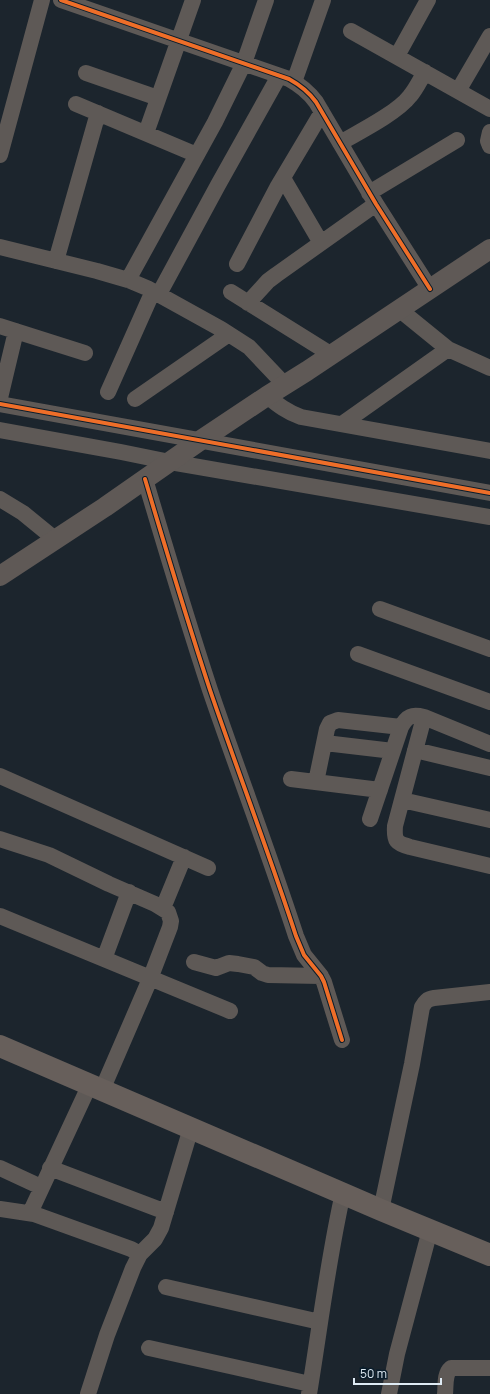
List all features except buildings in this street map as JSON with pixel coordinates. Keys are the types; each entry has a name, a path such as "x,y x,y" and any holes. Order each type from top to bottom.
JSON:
{"highway":[{"path":"0,1046 381,1210 490,1255"}],"main road":[{"path":"0,576 56,540 267,396 332,355 490,249"}],"street":[{"path":"0,156 5,115 42,0"},
{"path":"60,0 280,76 294,82 308,91 430,289"},
{"path":"146,133 193,0"},
{"path":"128,280 215,122 244,63 266,0"},
{"path":"294,82 323,0"},
{"path":"397,56 427,0"},
{"path":"352,31 490,109"},
{"path":"458,91 490,36"},
{"path":"86,72 158,98"},
{"path":"340,143 405,102 411,96 425,72"},
{"path":"108,392 156,293 280,76"},
{"path":"76,104 197,155"},
{"path":"237,264 283,178 322,112"},
{"path":"56,261 98,113"},
{"path":"490,132 488,141 490,146"},
{"path":"248,303 268,281 321,243 373,198 458,140"},
{"path":"283,178 321,243"},
{"path":"0,247 128,280 156,293 249,347 285,385"},
{"path":"231,292 332,355"},
{"path":"400,310 448,349 490,368"},
{"path":"0,326 85,353"},
{"path":"0,398 16,331"},
{"path":"135,399 229,334"},
{"path":"342,424 448,349"},
{"path":"267,396 280,407 301,417 490,451"},
{"path":"0,404 197,443 490,493"},
{"path":"0,430 490,517"},
{"path":"145,479 210,690 296,936 304,954 324,982 342,1040"},
{"path":"0,499 23,513 56,540"},
{"path":"380,609 490,649"},
{"path":"358,654 490,702"},
{"path":"370,819 401,727 408,717 412,715 424,717 490,744"},
{"path":"424,717 402,800 394,836 396,841 399,844 490,866"},
{"path":"316,782 327,729 330,723 338,720 401,727"},
{"path":"325,743 393,751"},
{"path":"415,750 490,768"},
{"path":"0,776 208,868"},
{"path":"291,779 380,790"},
{"path":"402,800 490,820"},
{"path":"0,839 49,855 163,908 168,912 171,921 150,979 96,1087 50,1168 30,1213"},
{"path":"163,908 184,857"},
{"path":"104,959 129,892"},
{"path":"0,916 230,1012"},
{"path":"194,962 216,968 229,963 238,964 254,968 268,975 321,976"},
{"path":"381,1210 424,1002 428,999 434,998 490,992"},
{"path":"88,1394 107,1335 140,1254 158,1235 161,1228 191,1128"},
{"path":"0,1168 41,1187"},
{"path":"50,1168 166,1212"},
{"path":"149,1348 310,1389 320,1322 343,1193"},
{"path":"0,1209 30,1213 132,1248 140,1254"},
{"path":"389,1394 397,1354 430,1230"},
{"path":"166,1287 320,1322"},
{"path":"445,1394 446,1374 451,1368 490,1368"}],"cycle path":[{"path":"61,0 289,79 304,89 316,102 376,204 430,289"},
{"path":"0,404 490,493"},
{"path":"145,479 210,690 296,936 304,955 324,982 342,1040"}]}
